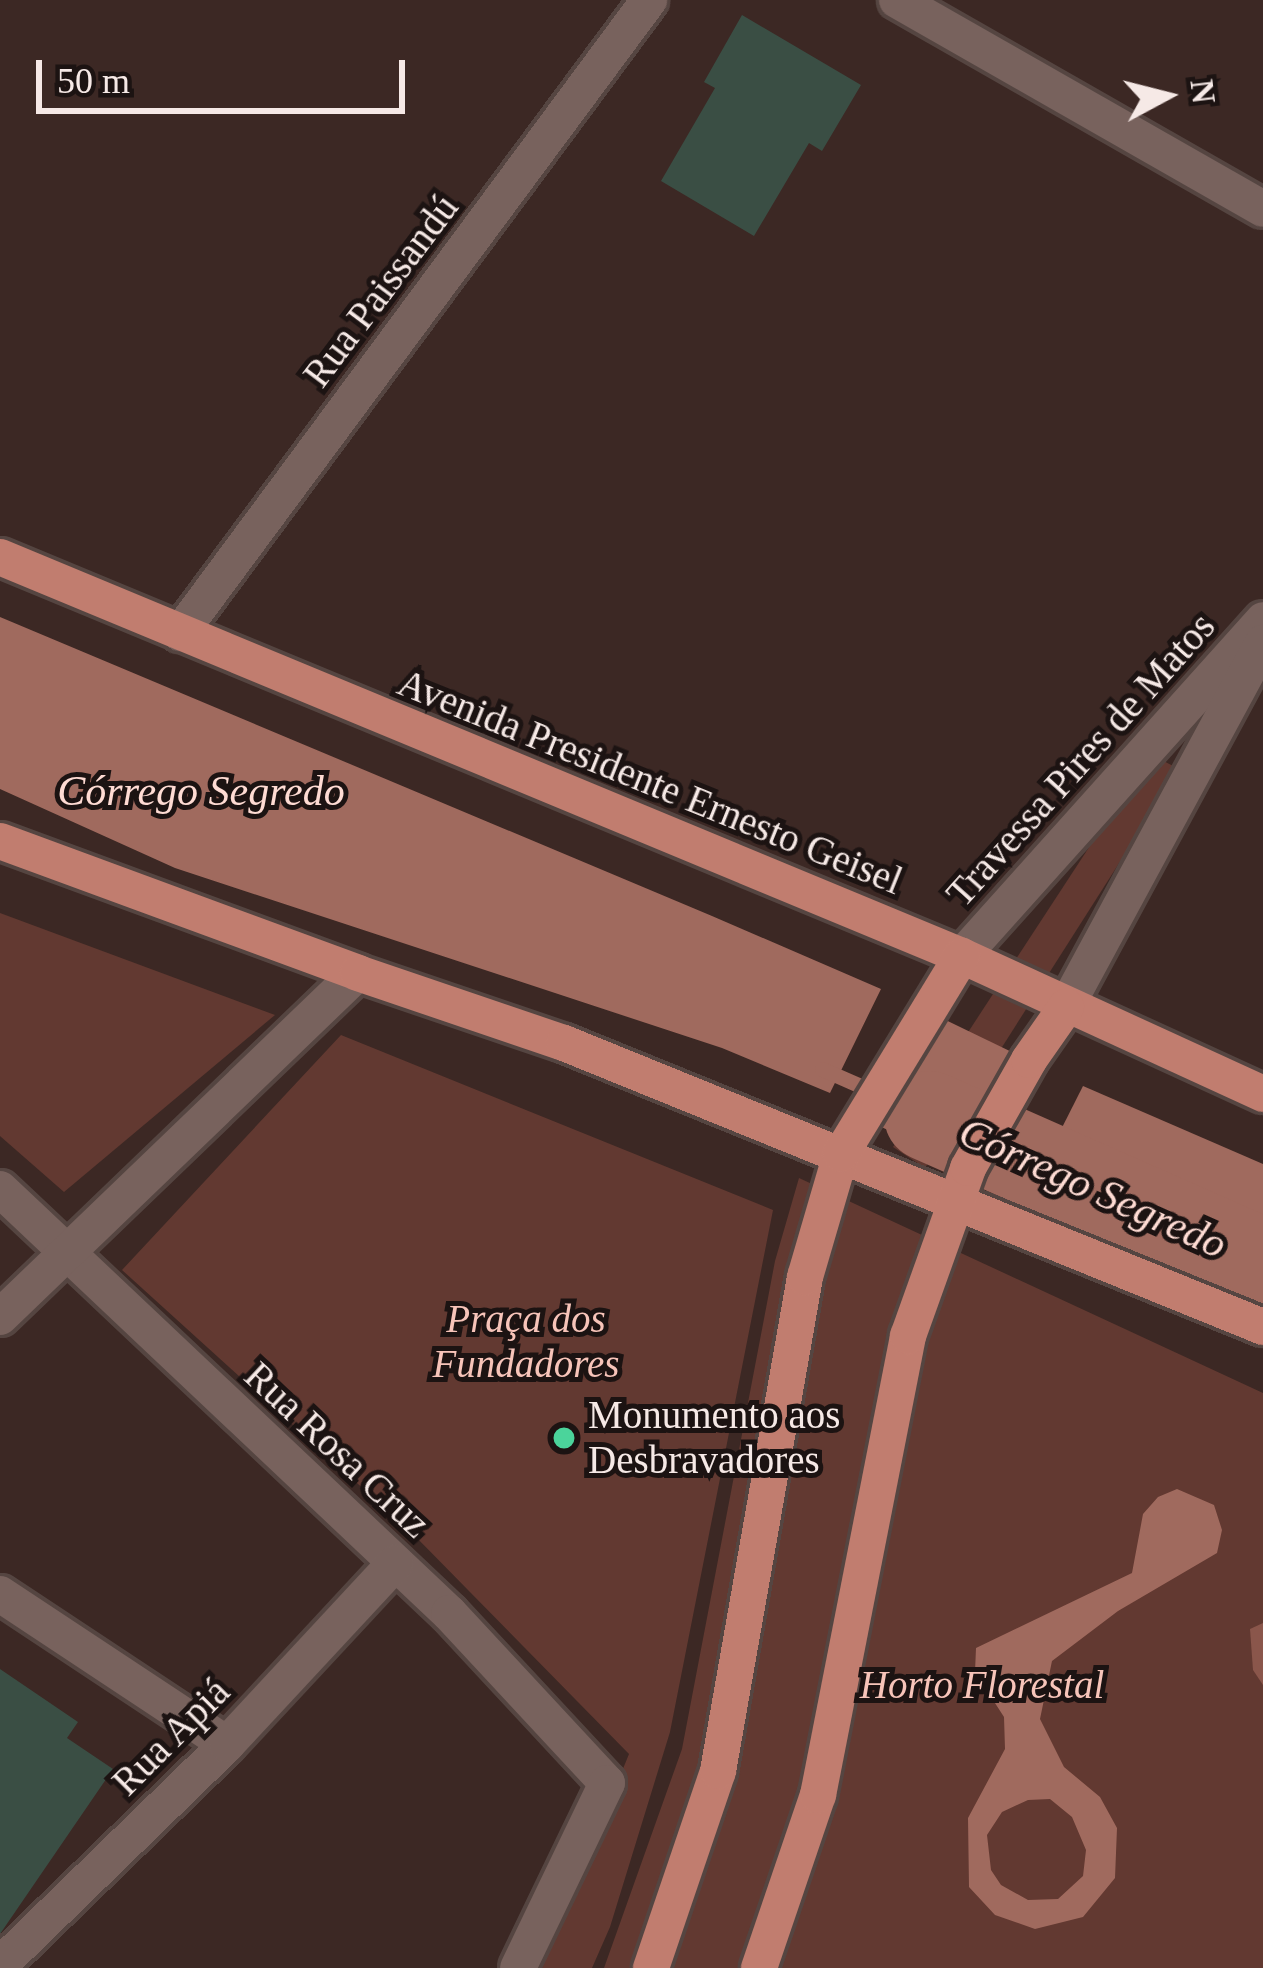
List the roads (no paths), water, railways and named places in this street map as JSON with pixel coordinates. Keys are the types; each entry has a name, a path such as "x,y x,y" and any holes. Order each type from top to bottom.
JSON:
{"main road":[{"name":"Avenida Presidente Ernesto Geisel","path":"0,557 962,956 1263,1094"},
{"path":"0,841 358,974 564,1043 1263,1327"},
{"path":"651,1968 718,1771 805,1277 842,1154 962,956"},
{"path":"759,1968 818,1796 908,1336 968,1168 1029,1060 1066,1007"}],"street":[{"name":"Rua Paissandú","path":"180,633 650,0"},
{"path":"897,0 1263,209"},
{"name":"Travessa Pires de Matos","path":"962,956 1263,620"},
{"name":"Travessa Pires de Matos","path":"1066,1007 1263,643"},
{"path":"0,1317 358,974"},
{"name":"Rua Rosa Cruz","path":"0,1189 395,1562 608,1783 518,1968"},
{"name":"Rua Apiá","path":"0,1965 227,1744 395,1562"},
{"path":"0,1594 227,1744"}],"water":[{"name":"Córrego Segredo","path":"0,617 881,989 830,1093 722,1048 175,868 0,789"},
{"name":"Córrego Segredo","path":"927,1011 1026,1059 966,1166 864,1119"},
{"name":"Córrego Segredo","path":"1083,1086 1263,1164 1263,1297 1029,1193"},
{"path":"1177,1489 1214,1505 1222,1530 1217,1553 1118,1611 1052,1661 1040,1719 1064,1767 1100,1797 1117,1828 1115,1878 1083,1917 1035,1929 995,1915 969,1887 968,1818 1005,1749 1004,1717 975,1672 976,1648 1132,1573 1143,1514 1158,1497","holes":["1050,1799 1072,1817 1086,1850 1083,1876 1058,1899 1028,1900 1001,1885 991,1870 987,1835 1002,1812 1028,1800"]}],"waterway":[{"name":"Córrego Segredo","path":"822,1069 877,1093"},
{"name":"Córrego Segredo","path":"929,1116 1263,1263"}],"place":[{"name":"Monumento aos Desbravadores","path":"564,1438"}],"park label":[{"name":"Praça dos Fundadores","path":"526,1342"},
{"name":"Horto Florestal","path":"982,1685"}]}
